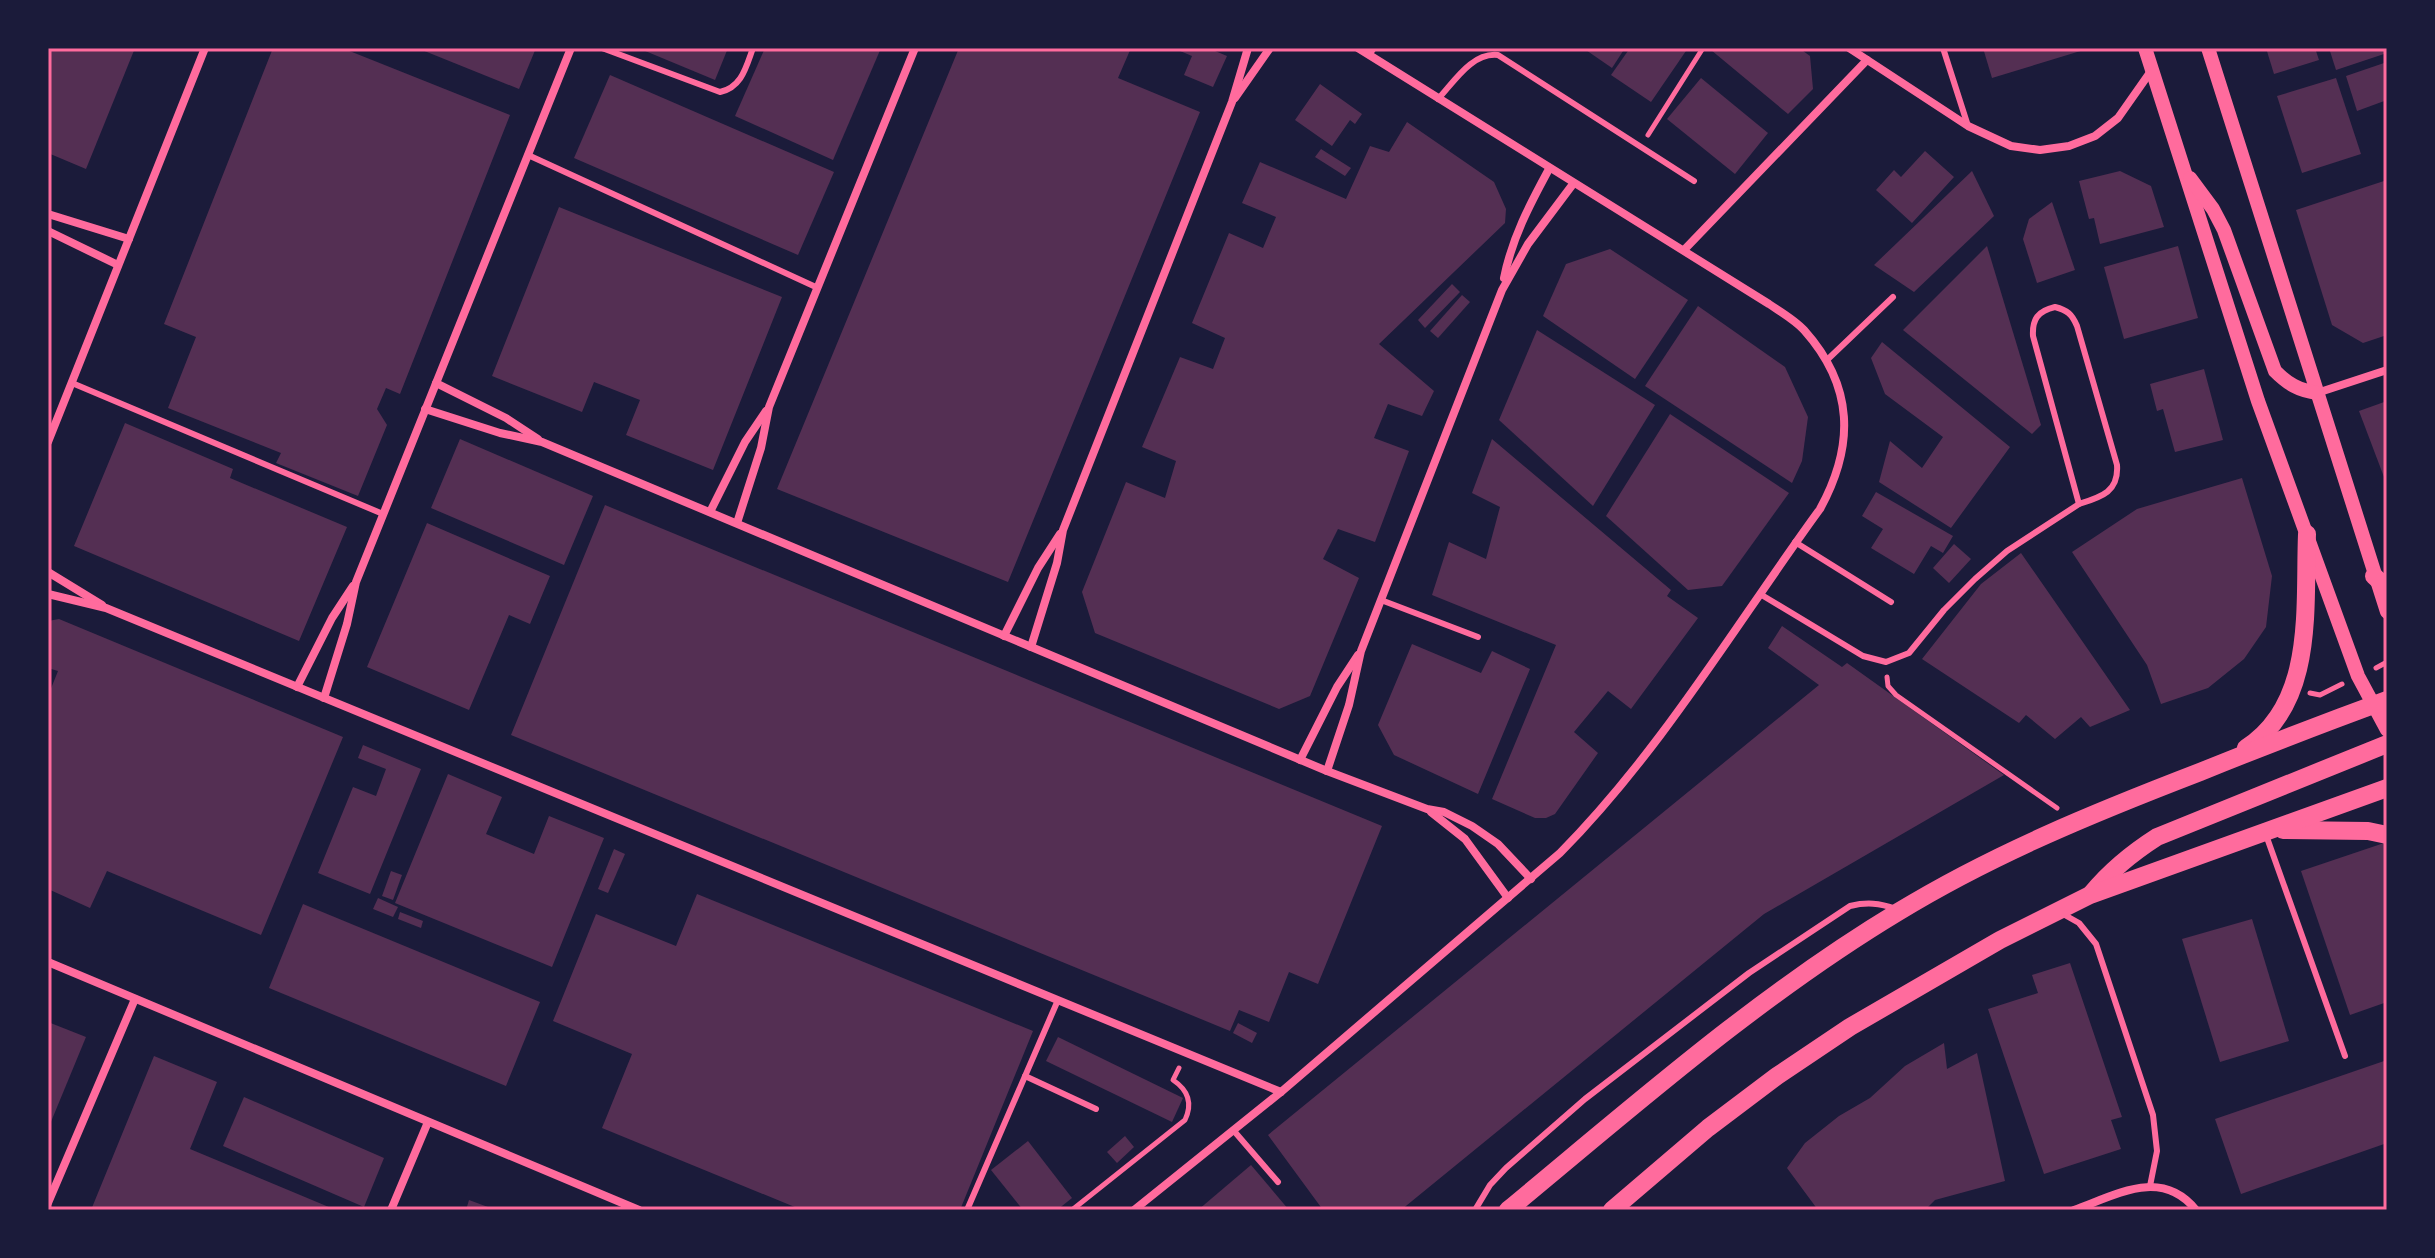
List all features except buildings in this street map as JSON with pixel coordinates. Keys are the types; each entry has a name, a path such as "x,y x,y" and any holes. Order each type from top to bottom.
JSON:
{"main road":[{"path":"2218,764 2251,746 2276,721 2293,691 2301,657 2307,534"},
{"path":"1508,1210 1737,1022 1816,964 1899,911 1985,863 2074,821 2380,703"},
{"path":"2090,895 2110,872 2157,837 2387,744"},
{"path":"1612,1210 1708,1128 1837,1035 1924,982 2090,895 2387,788"},
{"path":"2269,830 2368,831 2387,835"}],"street":[{"path":"48,442 205,48"},
{"path":"324,698 347,624 356,582 571,48"},
{"path":"737,523 761,448 769,407 915,48"},
{"path":"1031,647 1057,563 1063,530 1232,102 1248,48"},
{"path":"1232,102 1270,48"},
{"path":"1134,1210 1146,1207 1531,879 1585,828 1632,773 1820,509 1836,479 1846,439 1842,399 1827,360 1802,328 1684,250 1438,99 1371,51 1358,48"},
{"path":"1849,48 1968,126 2011,146 2040,150 2069,146 2095,136 2118,118 2152,70"},
{"path":"2145,48 2258,401 2358,676 2380,703 2387,730"},
{"path":"2208,48 2317,393 2381,582 2387,612"},
{"path":"1684,250 1867,60"},
{"path":"1327,771 1349,705 1361,651 1502,290 1517,233 1549,169"},
{"path":"2184,172 2213,209 2224,230 2275,371 2286,383 2300,391 2317,393 2387,370"},
{"path":"1502,290 1528,244 1573,184"},
{"path":"48,214 129,239"},
{"path":"48,231 118,265"},
{"path":"436,383 506,418 542,442"},
{"path":"710,512 745,442 769,407"},
{"path":"425,409 500,433 542,442 1300,760 1458,818 1486,834 1531,879"},
{"path":"1004,636 1038,568 1063,530"},
{"path":"48,572 106,608"},
{"path":"297,687 332,618 356,582"},
{"path":"48,594 106,608 1281,1092"},
{"path":"1300,760 1337,687 1361,651"},
{"path":"1427,809 1465,839 1508,898"},
{"path":"48,962 639,1210"},
{"path":"48,1203 135,999"},
{"path":"391,1210 428,1122"},
{"path":"2074,1210 2150,1186 2181,1194 2196,1210"}],"lane":[{"path":"602,48 720,92 738,83 753,48"},
{"path":"1943,48 1968,126"},
{"path":"1438,99 1479,57 1498,55 1694,181"},
{"path":"528,155 818,288"},
{"path":"1827,360 1893,297"},
{"path":"1760,594 1863,656 1886,662 1909,653 1944,610 2007,551 2079,504 2107,494 2118,476 2117,465 2077,326 2065,309 2055,307 2044,309 2037,316 2033,336 2079,504"},
{"path":"72,383 383,514"},
{"path":"1795,542 1891,602"},
{"path":"1381,600 1478,637"},
{"path":"2269,830 2345,1056"},
{"path":"1475,1210 1490,1185 1528,1148 1666,1034 1749,973 1850,906 1867,902 1883,904 1899,911"},
{"path":"2055,912 2079,923 2096,944 2153,1115 2157,1151 2150,1186"},
{"path":"967,1210 1058,1000"},
{"path":"1025,1076 1096,1109"},
{"path":"1234,1131 1278,1182"}],"path":[{"path":"1641,147 1703,48"},
{"path":"1886,662 1888,686 1896,695 2074,821"},
{"path":"1072,1210 1185,1120 1189,1111 1187,1093 1173,1080 1187,1053"}]}
